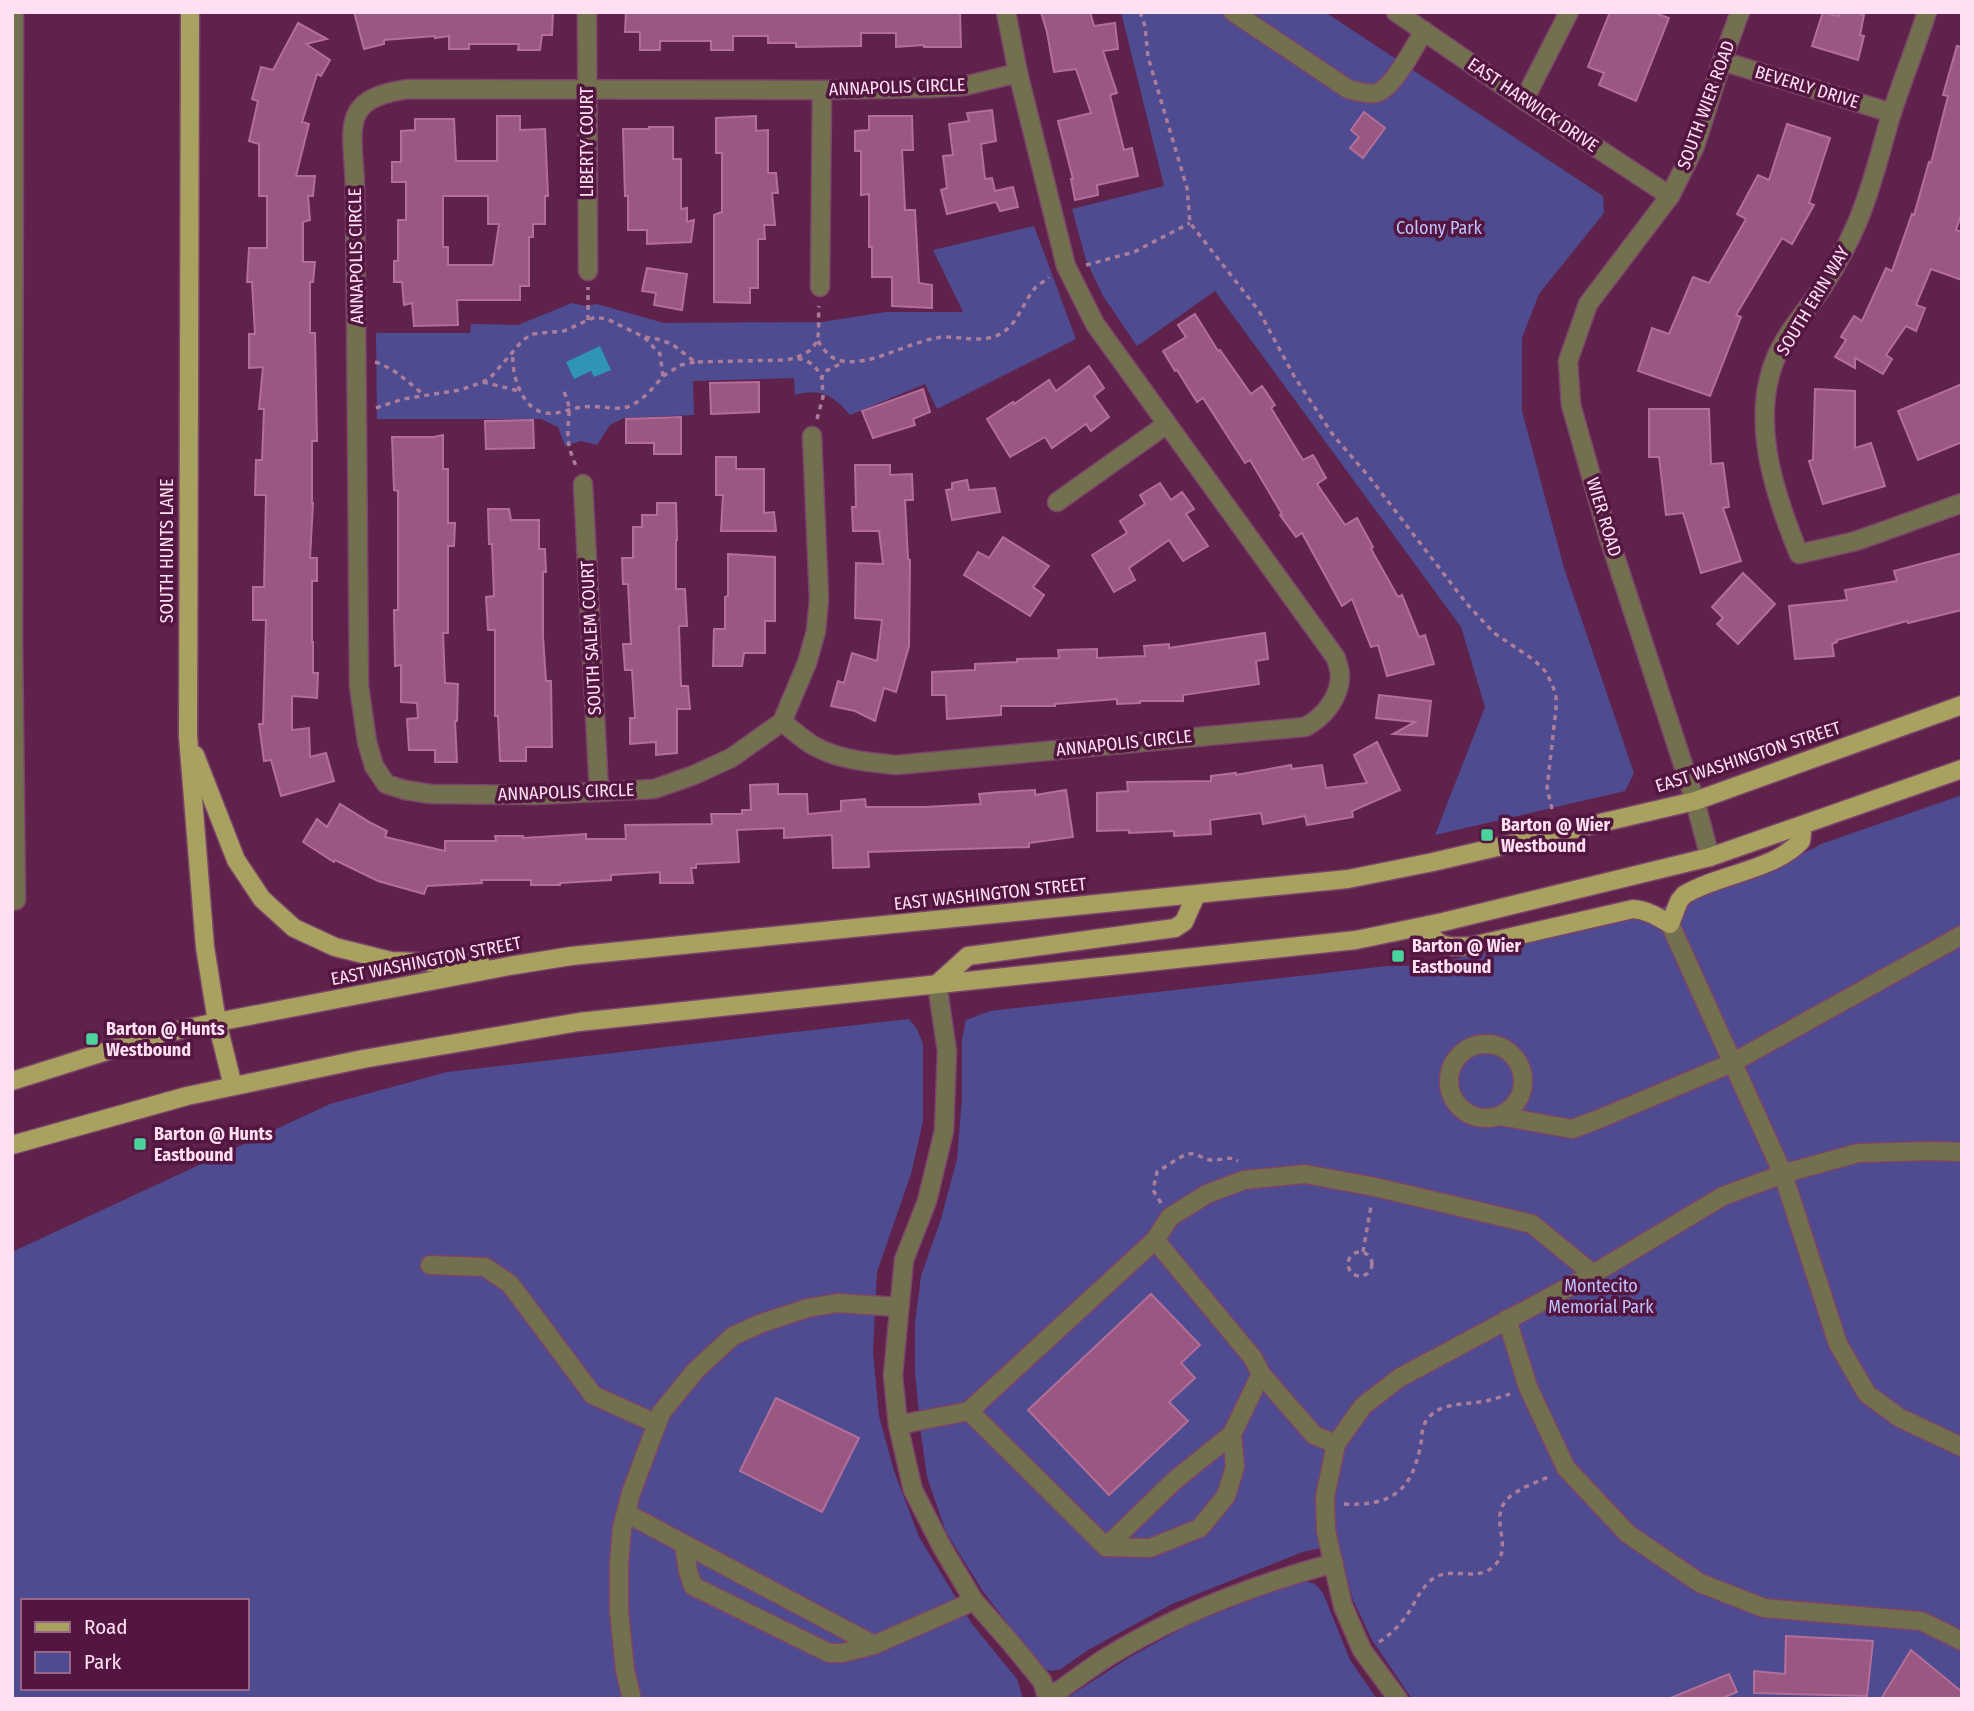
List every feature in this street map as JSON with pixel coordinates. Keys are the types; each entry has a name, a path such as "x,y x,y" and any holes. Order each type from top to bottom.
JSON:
{"main road":[{"name":"SOUTH HUNTS LANE","path":"190,12 188,736 205,947 217,1022 233,1086"},
{"name":"EAST WASHINGTON STREET","path":"12,1081 161,1034 509,966 584,955 1348,879 1695,801 1962,705"},
{"path":"188,736 236,860 262,899 294,928 335,947 391,961 509,966"},
{"path":"12,1145 187,1096 233,1086 363,1059 579,1022 1356,940 1710,857 1962,769"},
{"path":"1428,925 1434,940 1453,947 1472,946 1633,909 1652,914 1670,924 1684,895 1782,855 1801,841 1800,826"},
{"path":"937,984 968,956 1175,928 1184,922 1196,895"}],"street":[{"path":"14,12 14,901"},
{"name":"LIBERTY COURT","path":"587,12 588,271"},
{"name":"ANNAPOLIS CIRCLE","path":"1006,12 1018,73 1066,266 1095,324 1336,658 1340,675 1338,688 1329,707 1318,720 1305,727 896,765 835,755 813,745 782,722 731,758 654,789 536,795 431,794 386,784 374,766 367,742 359,686 353,138 354,118 361,105 374,96 389,91 410,89 822,90 964,86 1018,73"},
{"path":"1233,12 1348,89 1365,94 1379,93 1391,82 1424,31"},
{"name":"EAST HARWICK DRIVE","path":"1396,12 1670,196"},
{"path":"1524,100 1569,12"},
{"name":"SOUTH WIER ROAD","path":"1670,196 1695,146 1740,12"},
{"name":"SOUTH ERIN WAY","path":"1927,12 1892,113 1866,202 1847,246 1823,287 1782,345 1770,377 1765,436 1782,514 1799,554 1856,541 1962,503"},
{"name":"BEVERLY DRIVE","path":"1722,61 1892,113"},
{"path":"820,287 822,90"},
{"name":"WIER ROAD","path":"1670,196 1588,304 1568,361 1571,405 1608,535 1695,801 1710,857"},
{"path":"1057,502 1167,424"},
{"path":"782,722 807,663 816,631 819,598 812,436"},
{"name":"SOUTH SALEM COURT","path":"583,484 599,792"},
{"path":"1670,924 1783,1174 1838,1344 1867,1394 1900,1418 1962,1447"},
{"path":"1500,1116 1518,1101 1523,1089 1521,1065 1514,1055 1493,1044 1480,1044 1469,1048 1459,1055 1449,1078 1455,1102 1464,1111 1475,1116 1500,1116 1572,1129 1732,1063 1962,935"},
{"path":"937,984 947,1051 944,1131 928,1201 904,1260 893,1375 898,1424 913,1490 974,1601 1042,1681 1048,1698 1109,1656 1199,1609 1283,1577 1334,1563"},
{"path":"1398,1699 1362,1650 1343,1606 1326,1531 1325,1497 1336,1444 1363,1406 1398,1378 1593,1274 1723,1196 1783,1174 1858,1153 1962,1152"},
{"path":"898,1424 968,1411 1155,1240 1170,1217 1206,1194 1244,1180 1305,1174 1375,1187 1532,1224 1593,1274"},
{"path":"1155,1240 1253,1357 1261,1374 1314,1434 1336,1444"},
{"path":"430,1265 485,1267 510,1284 593,1395 657,1424"},
{"path":"632,1699 625,1670 619,1611 622,1528 631,1493 661,1413 695,1371 733,1336 762,1323 838,1303 899,1307"},
{"path":"1507,1319 1528,1387 1566,1468 1628,1534 1700,1583 1764,1608 1921,1621 1962,1641"},
{"path":"1106,1547 1174,1481 1231,1434 1261,1374"},
{"path":"968,1411 1106,1547 1150,1549 1200,1528 1226,1496 1235,1467 1231,1434"},
{"path":"626,1513 874,1645"},
{"path":"684,1544 693,1586 829,1653 842,1653 874,1645 974,1601"}],"path":[{"path":"1140,12 1145,26 1148,57 1187,188 1190,223 1259,311 1294,376 1333,435 1370,478 1467,604 1494,633 1534,660 1545,671 1556,695 1547,788 1553,813"},
{"path":"1085,265 1116,258 1142,248 1190,223"},
{"path":"588,271 588,320"},
{"path":"822,378 824,372 844,362 867,359 932,338 949,336 990,339 1003,333 1017,318 1035,288 1049,277"},
{"path":"513,352 514,377 520,391 535,409 544,413 558,413 583,407 623,408 633,405 654,388 663,376 681,366 695,362 785,360 808,353 818,341 820,287"},
{"path":"358,415 403,399 460,390 483,382 532,334 564,331 595,317 607,319 644,337 672,344 695,362"},
{"path":"644,337 660,354 663,376"},
{"path":"818,341 826,353 844,362"},
{"path":"357,354 386,366 424,395"},
{"path":"797,357 811,362 822,378 823,397 812,436"},
{"path":"483,382 520,391"},
{"path":"564,392 570,410 567,434 569,447 583,484"},
{"path":"1170,1217 1153,1190 1154,1179 1157,1172 1188,1154 1210,1160 1235,1158 1244,1180"},
{"path":"1363,1252 1375,1187"},
{"path":"1363,1252 1369,1256 1372,1264 1369,1271 1358,1275 1352,1272 1349,1261 1352,1255 1363,1252"},
{"path":"1325,1497 1337,1503 1348,1504 1369,1504 1384,1499 1409,1482 1415,1471 1421,1430 1427,1419 1439,1409 1482,1402 1528,1387"},
{"path":"1362,1650 1391,1634 1424,1587 1433,1579 1442,1574 1482,1574 1493,1568 1500,1559 1503,1546 1499,1519 1501,1507 1514,1493 1566,1468"}],"green space":[{"name":"Colony Park","path":"1121,12 1325,12 1603,196 1604,213 1539,294 1522,338 1522,411 1564,568 1634,773 1625,791 1435,835 1485,707 1461,627 1215,291 1137,346 1103,296 1086,260 1072,209 1164,186"},
{"path":"1034,226 1076,339 937,409 925,384 850,415 838,402 826,395 812,392 795,395 794,378 693,381 694,415 624,418 610,425 597,445 581,441 565,446 558,427 541,419 377,419 376,333 470,333 471,324 518,325 572,303 585,306 597,304 664,323 822,322 886,312 963,312 933,250"},
{"name":"Montecito Memorial Park","path":"1962,795 1962,1699 1412,1699 1372,1640 1353,1600 1338,1544 1303,1552 1172,1604 1088,1650 1061,1669 1052,1671 1041,1668 982,1590 946,1532 927,1477 921,1434 915,1373 915,1323 921,1276 941,1219 957,1159 962,1099 962,1039 966,1020 990,1011 1387,966 1426,966 1625,919 1760,876 1821,844"},
{"path":"909,1019 923,1044 923,1121 911,1174 877,1272 873,1352 879,1416 894,1471 919,1537 972,1624 1017,1679 1023,1699 12,1699 12,1252 330,1104 447,1072"},
{"path":"1305,1581 1315,1584 1323,1593 1350,1660 1377,1699 1065,1699 1130,1657 1192,1623"}],"water":[{"path":"600,346 611,370 594,377 591,371 574,379 566,362"}],"building":[{"path":"354,12 553,12 552,35 542,35 540,50 518,50 519,44 469,44 469,49 449,49 449,36 384,40 384,44 364,49"},
{"path":"626,12 960,13 961,47 896,47 896,33 861,33 861,46 796,47 796,43 768,43 768,36 733,36 733,50 711,50 711,41 660,41 660,50 640,50 640,32 625,32"},
{"path":"1041,12 1090,12 1094,26 1115,23 1118,49 1103,51 1117,93 1110,95 1124,150 1132,148 1138,176 1097,185 1098,195 1075,200 1073,179 1058,121 1091,113 1076,69 1054,72"},
{"path":"1610,12 1653,12 1669,18 1636,101 1599,85 1604,73 1588,67"},
{"path":"1823,12 1838,16 1840,12 1864,15 1860,35 1864,36 1858,60 1812,46"},
{"path":"298,23 327,39 306,44 330,60 321,76 317,74 302,122 309,124 296,176 315,176 313,196 308,196 310,220 303,222 303,262 315,262 313,282 310,282 310,333 315,333 317,441 312,441 310,558 317,558 317,581 312,581 312,642 313,673 318,673 317,698 292,696 292,730 309,728 310,757 326,753 334,781 281,796 271,760 264,761 259,724 263,724 266,620 253,620 253,587 264,587 266,495 255,495 256,460 262,460 264,409 259,409 263,367 249,368 249,334 255,334 252,282 247,282 249,248 267,248 267,196 259,196 259,144 249,141 258,101 252,99 261,67 273,70"},
{"path":"1957,46 1962,47 1962,212 1956,230 1962,232 1962,280 1931,269 1916,305 1925,308 1916,331 1906,326 1886,355 1892,359 1883,374 1855,358 1855,368 1835,357 1846,340 1841,337 1854,316 1862,321 1886,268 1892,271 1912,214 1914,215 1929,162 1931,163 1948,96 1943,95"},
{"path":"992,110 996,141 981,144 985,179 992,178 995,191 1013,187 1018,207 1000,211 996,202 947,214 941,190 947,188 943,156 953,155 949,124 969,121 967,113"},
{"path":"1364,112 1385,128 1363,158 1350,148 1359,137 1351,130"},
{"path":"497,116 520,116 520,130 545,129 548,196 545,196 545,224 533,224 533,237 529,237 529,286 520,286 520,300 457,300 458,325 414,326 412,303 404,305 402,282 394,282 394,261 398,261 398,220 406,220 406,182 392,182 392,162 401,162 401,131 415,130 415,119 454,119 456,161 497,161","holes":["443,196 488,196 488,224 499,224 493,265 448,265 448,247 443,247"]},
{"path":"756,116 756,131 768,130 768,173 776,173 778,193 772,193 775,225 764,225 765,239 758,239 758,288 750,288 750,303 714,302 714,215 722,212 722,153 716,153 716,118"},
{"path":"869,116 912,116 913,150 902,150 905,210 915,210 919,283 932,285 932,308 892,306 892,277 872,277 869,194 861,195 861,151 855,151 855,131 869,130"},
{"path":"1787,124 1830,138 1809,203 1814,205 1792,244 1782,238 1736,315 1741,317 1710,396 1638,371 1652,328 1669,334 1693,277 1709,283 1746,219 1737,214 1758,175 1769,180"},
{"path":"673,127 673,159 681,159 681,209 687,208 687,222 694,220 691,242 647,244 647,230 628,230 623,129"},
{"path":"647,268 687,274 682,310 654,305 656,293 642,291"},
{"path":"1195,314 1218,351 1220,350 1251,394 1262,386 1275,405 1271,408 1303,460 1313,455 1326,478 1317,484 1345,525 1357,518 1398,597 1402,595 1419,637 1425,635 1434,664 1387,676 1378,645 1371,647 1352,599 1342,606 1302,533 1296,537 1280,515 1282,514 1250,460 1245,463 1203,398 1197,402 1177,370 1175,371 1163,351 1186,337 1178,325"},
{"path":"1089,366 1104,388 1094,396 1109,417 1091,431 1086,424 1052,448 1045,437 1010,457 987,419 1049,380 1056,391"},
{"path":"759,382 759,412 711,414 710,383"},
{"path":"1962,384 1962,442 1918,460 1898,411"},
{"path":"923,389 930,412 913,419 915,425 873,438 862,411"},
{"path":"1815,389 1855,391 1855,448 1871,443 1885,486 1823,504 1809,461 1813,460"},
{"path":"1649,409 1709,409 1711,464 1723,463 1729,507 1723,508 1741,561 1701,573 1683,513 1666,515 1659,457 1649,457"},
{"path":"681,417 681,454 654,454 654,443 626,443 626,419"},
{"path":"533,420 534,448 486,449 485,421"},
{"path":"443,435 443,469 448,469 448,523 455,523 454,546 448,546 448,633 443,633 445,683 458,684 455,721 457,762 435,762 435,750 409,750 407,719 418,718 417,703 401,702 401,665 395,666 398,491 394,490 392,437"},
{"path":"716,457 736,457 736,469 764,469 764,513 774,512 776,531 721,531 723,495 716,495"},
{"path":"855,465 890,465 890,475 912,474 913,500 905,500 910,560 909,646 896,692 884,688 875,721 855,711 831,706 838,681 844,683 852,653 877,661 882,620 855,618 856,563 883,564 879,531 853,531 852,507 856,507"},
{"path":"967,480 969,490 995,488 1000,512 952,520 946,490 952,489 952,483"},
{"path":"1160,483 1171,500 1182,492 1194,509 1186,514 1208,546 1183,561 1169,540 1129,568 1135,580 1114,592 1092,555 1127,533 1120,521 1145,504 1140,495"},
{"path":"657,503 676,503 676,589 685,589 687,626 679,626 681,686 688,686 690,709 677,709 677,753 656,755 656,742 630,744 630,718 635,718 632,670 625,670 623,644 631,644 628,584 623,584 622,558 633,558 633,527 642,527 642,515 657,515"},
{"path":"488,509 509,509 511,520 539,520 539,549 545,549 543,637 546,681 551,681 552,747 526,747 526,761 500,761 498,716 495,716 495,630 488,630 486,597 494,596"},
{"path":"1003,537 1049,566 1033,587 1044,595 1030,616 964,575 978,552 989,558"},
{"path":"1962,553 1962,610 1908,623 1907,621 1837,640 1832,644 1834,656 1795,659 1789,606 1847,600 1845,590 1897,581 1894,571"},
{"path":"728,554 775,557 775,621 765,621 765,653 744,653 742,666 713,666 714,629 725,629"},
{"path":"1743,573 1775,604 1738,644 1717,624 1723,618 1712,607"},
{"path":"1265,633 1268,659 1256,661 1259,684 1183,695 1183,701 1117,704 1117,699 1055,706 1001,706 1001,715 947,719 946,695 932,695 932,672 975,670 975,664 1017,662 1017,659 1059,658 1058,650 1097,649 1097,658 1145,656 1144,646 1169,644 1169,648"},
{"path":"1379,695 1431,701 1427,736 1393,734 1415,722 1376,718"},
{"path":"1377,742 1400,790 1352,811 1353,817 1307,825 1305,816 1263,824 1261,813 1210,820 1211,834 1174,836 1174,831 1097,831 1097,793 1128,791 1127,782 1211,781 1211,776 1236,775 1291,765 1292,769 1322,765 1326,788 1367,783 1354,755"},
{"path":"778,784 778,794 807,794 808,814 841,811 841,801 865,799 866,807 924,807 981,804 979,794 1035,790 1035,795 1066,790 1073,837 1029,843 1029,847 868,852 869,867 833,868 832,835 784,838 784,828 737,830 739,862 696,864 696,868 691,868 693,883 660,883 660,872 611,875 611,880 560,885 531,885 531,880 481,880 482,883 427,886 424,894 378,881 335,860 334,862 303,842 317,819 327,827 340,804 387,831 385,837 445,851 445,841 496,841 495,836 523,838 586,834 586,839 626,839 625,825 712,824 711,814 742,814 742,810 751,810 750,785"},
{"path":"1151,1294 1200,1345 1181,1363 1195,1378 1169,1402 1188,1421 1109,1495 1028,1410"},
{"path":"776,1398 859,1438 822,1512 740,1471"},
{"path":"1786,1636 1873,1641 1867,1696 1754,1693 1754,1671 1785,1674"},
{"path":"1911,1650 1962,1692 1962,1699 1881,1699"},
{"path":"1729,1674 1737,1692 1720,1699 1668,1699"}],"place":[{"name":"Barton @ Wier Westbound","path":"1487,835"},
{"name":"Barton @ Wier Eastbound","path":"1398,956"},
{"name":"Barton @ Hunts Westbound","path":"92,1039"},
{"name":"Barton @ Hunts Eastbound","path":"140,1144"}]}
